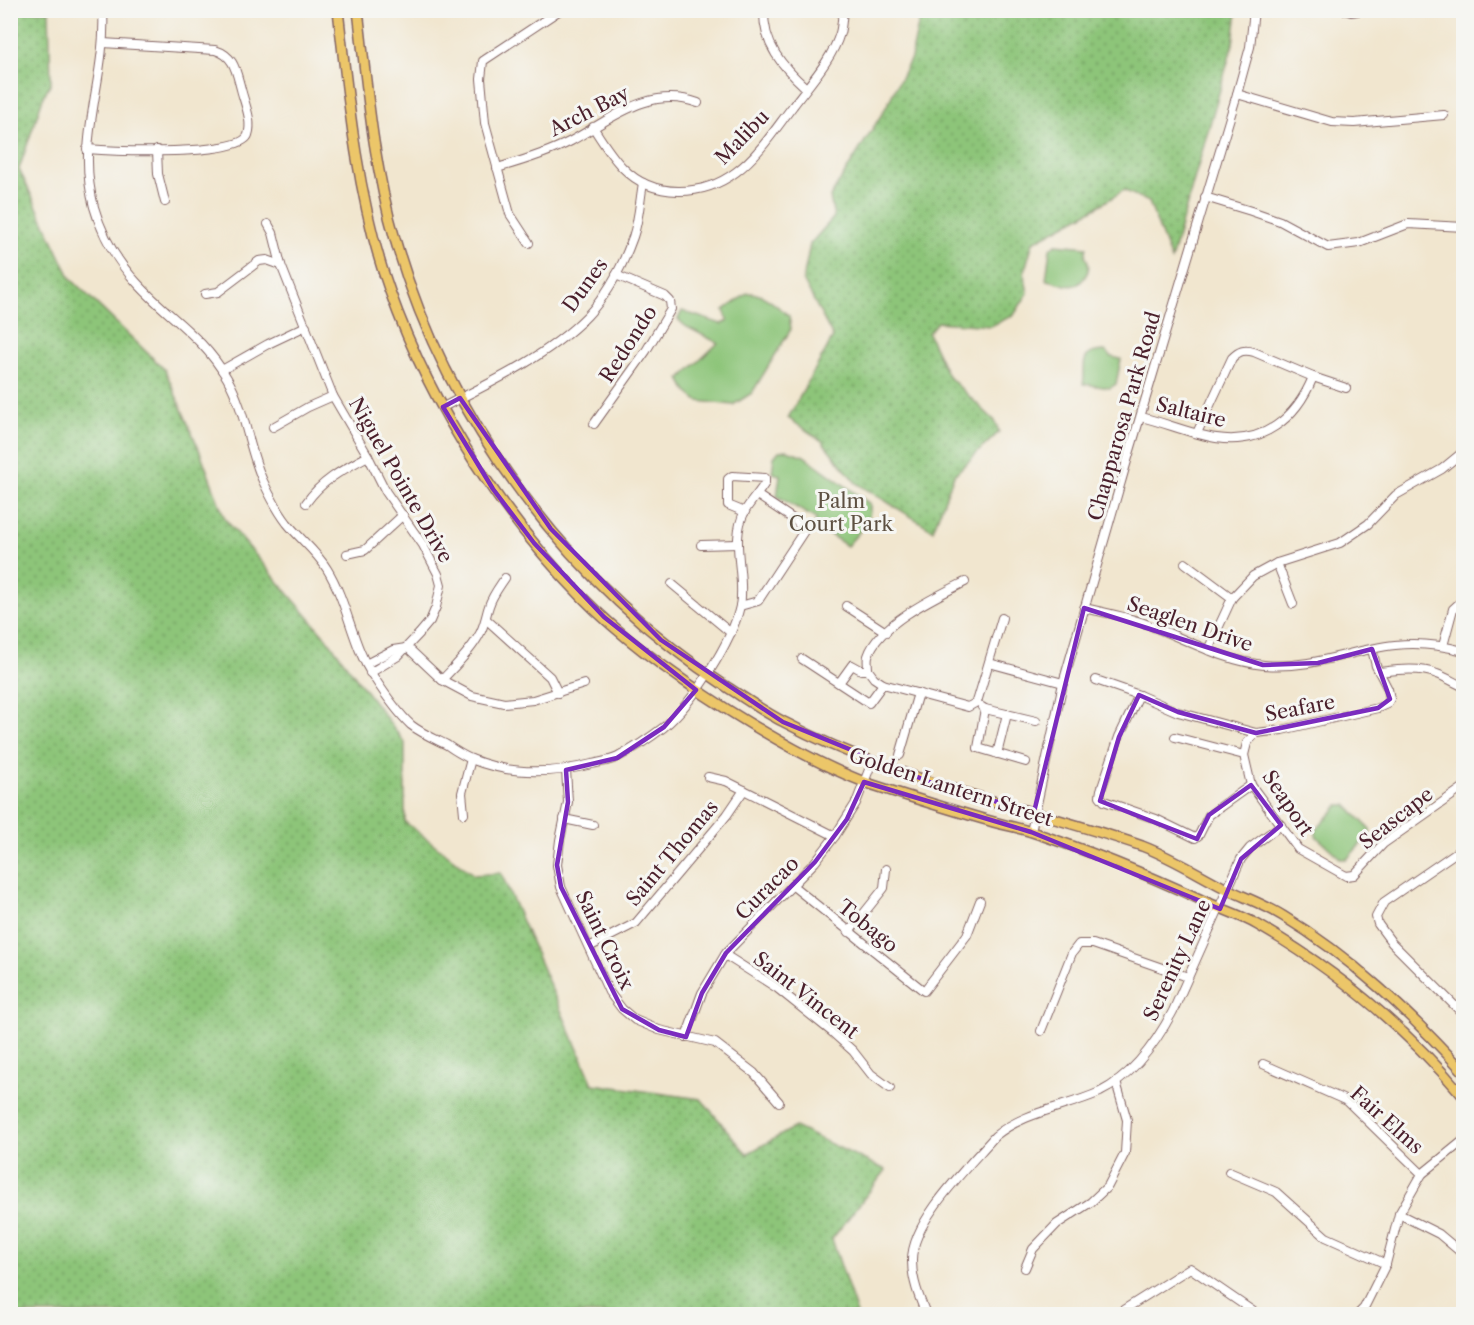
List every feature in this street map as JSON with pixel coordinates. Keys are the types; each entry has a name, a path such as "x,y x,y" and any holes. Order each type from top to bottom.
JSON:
{"main road":[{"name":"Golden Lantern Street","path":"338,10 357,166 375,242 400,315 425,374 493,489 534,543 582,597 627,638 696,690 770,736 864,782 1031,832 1149,876 1261,927 1302,952 1348,985 1409,1037 1464,1097"},
{"name":"Golden Lantern Street","path":"358,10 372,132 394,236 428,331 460,398 515,483 567,549 649,629 707,674 783,722 872,762 938,785 1093,829 1169,857 1283,916 1348,961 1415,1021 1464,1072"}],"street":[{"path":"103,10 103,43 87,149 87,169 94,206 108,242 139,285 202,343 222,370 235,394 254,459 268,493 284,518 319,558 335,582 370,673 412,726 471,759 509,769 536,772 566,770 617,758 664,727 688,703 731,633 740,606 738,544 740,526 745,512 765,483 765,478 729,477 728,505 745,512"},
{"path":"529,243 510,214 485,123 483,61 560,10"},
{"path":"764,10 767,38 775,54 784,68 806,88"},
{"name":"Malibu","path":"593,127 623,169 643,183 659,190 681,190 714,185 737,172 806,88 832,51 841,32 843,10"},
{"name":"Chapparosa Park Road","path":"1031,832 1063,683 1237,94 1250,47 1254,10"},
{"path":"1344,10 1364,10"},
{"path":"87,149 212,149 242,143 248,136 250,124 235,67 230,57 215,50 103,43"},
{"path":"1237,94 1332,122 1354,123 1444,114"},
{"name":"Arch Bay","path":"497,168 556,148 641,102 678,97 698,103"},
{"path":"157,150 158,174 165,202"},
{"name":"Dunes","path":"443,407 512,370 567,335 588,315 616,275 634,235 643,183"},
{"path":"1205,197 1280,222 1328,247 1359,243 1408,224 1464,227"},
{"name":"Niguel Pointe Drive","path":"268,224 273,233 281,265 333,396 386,492 433,563 441,585 440,596 430,621 398,656 370,673"},
{"path":"205,294 218,292 259,261 267,260 281,265"},
{"name":"Redondo","path":"594,424 646,351 671,309 670,301 665,296 616,275"},
{"path":"222,370 306,326"},
{"path":"1197,433 1232,358 1238,352 1246,350 1254,352 1346,388"},
{"name":"Saltaire","path":"1141,417 1214,438 1251,437 1268,431 1296,409 1313,377"},
{"path":"273,427 333,396"},
{"path":"1208,650 1232,598 1253,576 1277,563 1340,543 1368,524 1396,495 1442,469 1464,451"},
{"path":"306,503 316,489 339,472 368,456"},
{"path":"740,606 758,601 804,531 796,521 757,495"},
{"path":"347,554 365,550 403,515"},
{"path":"701,545 738,544"},
{"path":"1185,563 1232,598"},
{"path":"1277,563 1293,604"},
{"path":"442,680 471,648 487,620 488,607 505,578"},
{"path":"965,582 923,603 886,632 868,657 868,670 874,678 883,684 968,707 977,702 1002,618"},
{"path":"672,584 731,633"},
{"path":"1443,646 1453,609 1464,599"},
{"path":"846,606 886,632"},
{"name":"Seaglen Drive","path":"1084,608 1148,624 1208,650 1236,659 1263,664 1318,663 1394,645 1443,646 1464,651"},
{"path":"487,620 550,677 558,693"},
{"path":"407,647 442,680 472,696 504,703 533,700 584,684"},
{"name":"Niguel Pointe Drive","path":"366,664 393,650 407,647"},
{"name":"Seafare","path":"1096,680 1178,712 1256,733 1282,730 1387,704 1390,699 1388,689 1379,672 1372,650"},
{"path":"802,659 869,704 883,684"},
{"path":"989,663 1063,683"},
{"path":"839,684 852,665 861,670 868,670"},
{"path":"1379,672 1427,671 1464,687"},
{"path":"900,755 918,693"},
{"path":"1139,695 1119,737 1101,790 1100,796 1104,801 1156,819 1195,838 1199,836 1209,815 1251,784"},
{"path":"977,702 985,709 1036,721"},
{"path":"985,709 978,748 1026,762"},
{"path":"997,754 1006,714"},
{"name":"Seaport","path":"1256,733 1247,743 1244,755 1251,784 1302,852 1350,876"},
{"name":"Seaport","path":"1175,737 1244,755"},
{"path":"464,814 462,793 471,759"},
{"name":"Curacao","path":"686,1037 702,993 725,955 793,886 835,836 856,803 872,762"},
{"name":"Saint Croix","path":"566,770 567,802 557,865 561,887 609,992 622,1009 635,1020 658,1030 715,1043 754,1073 779,1102"},
{"path":"708,777 726,781 835,836"},
{"name":"Seascape","path":"1350,876 1354,875 1383,844 1464,787"},
{"name":"Saint Thomas","path":"589,947 636,923 727,814 744,790"},
{"path":"564,819 593,825"},
{"name":"Serenity Lane","path":"926,1314 915,1287 912,1259 917,1234 928,1215 995,1136 1007,1126 1023,1118 1099,1092 1116,1082 1136,1064 1160,1035 1173,1011 1241,859 1250,848 1281,825"},
{"path":"1464,847 1384,902 1376,917 1378,924 1392,943 1464,1015"},
{"path":"849,932 884,888 886,869"},
{"name":"Tobago","path":"793,886 924,991 967,935 980,901"},
{"path":"1041,1031 1072,953 1079,944 1093,944 1188,977"},
{"name":"Saint Vincent","path":"725,955 777,988 832,1032 853,1051 871,1074 890,1088"},
{"name":"Fair Elms","path":"1263,1064 1347,1101 1422,1174"},
{"path":"1025,1268 1034,1249 1057,1224 1091,1202 1108,1186 1125,1153 1127,1120 1116,1082"},
{"path":"1358,1314 1364,1308 1386,1264 1399,1214 1422,1174 1464,1140"},
{"path":"1229,1172 1276,1192 1326,1237 1386,1264"},
{"path":"1399,1214 1439,1234 1464,1255"},
{"path":"1117,1314 1190,1268 1257,1314"}],"highlighted area":[{"path":"460,398 551,529 661,640 783,722 937,785 1034,812 1084,608 1263,665 1318,663 1372,649 1390,699 1378,708 1256,733 1178,712 1139,695 1119,737 1100,801 1197,839 1209,815 1251,785 1281,825 1241,859 1220,909 1031,832 864,782 847,819 815,862 726,953 702,993 686,1037 659,1030 622,1009 561,887 557,865 568,802 566,770 617,758 664,727 696,690 604,617 534,543 493,489 443,407"}],"green space":[{"path":"10,11 49,11 51,83 44,95 19,169 71,279 165,370 201,454 225,519 328,640 405,743 405,822 474,875 501,873 593,1084 701,1099 747,1154 795,1127 886,1170 832,1239 857,1314 11,1314"},
{"path":"921,11 1237,11 1233,44 1171,260 1149,202 1124,190 1033,242 1024,273 1028,293 1014,315 991,326 937,322 928,333 948,376 995,421 999,432 954,475 933,530 856,483 822,441 788,418 833,337 803,280 810,244 834,217 830,197 885,109 911,58"},
{"path":"1056,244 1087,247 1085,256 1088,270 1082,281 1072,286 1046,280 1050,249"},
{"path":"748,293 765,297 780,308 789,316 791,329 752,393 733,405 698,401 687,392 680,379 718,343 685,326 678,319 682,311 721,324 728,321 724,310"},
{"path":"1105,351 1112,357 1121,359 1116,384 1110,388 1083,384 1086,357"},
{"name":"Palm Court Park","path":"787,450 804,456 870,504 867,522 847,546 815,525 816,519 777,496 780,475 772,473 774,457 779,451"},
{"path":"1339,805 1346,805 1370,829 1370,834 1347,859 1341,859 1316,836 1316,830"}]}
